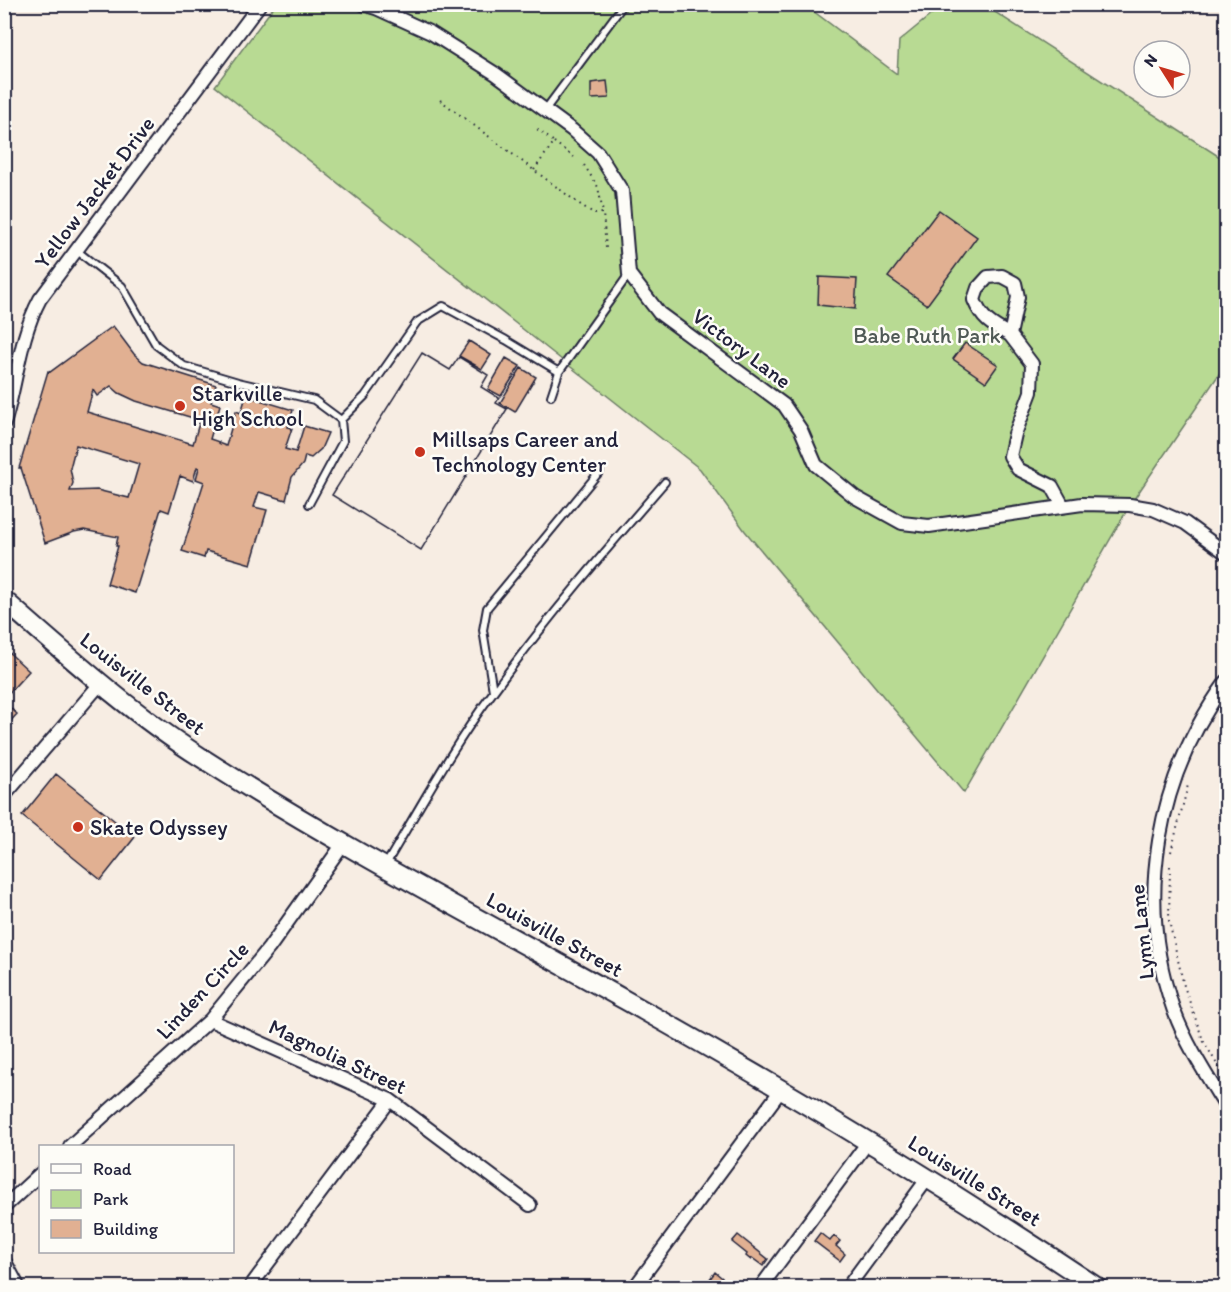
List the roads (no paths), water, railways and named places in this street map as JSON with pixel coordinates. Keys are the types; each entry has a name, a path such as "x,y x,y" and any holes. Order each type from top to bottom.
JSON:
{"main road":[{"name":"Louisville Street","path":"4,600 100,684 200,757 344,844 781,1090 928,1178 1095,1287"}],"street":[{"name":"Yellow Jacket Drive","path":"4,424 12,399 23,341 40,299 260,4"},
{"path":"363,4 431,33 496,74 572,130 598,153 622,191 629,274"},
{"name":"Victory Lane","path":"629,274 659,313 784,405 801,430 816,465 855,497 902,523 929,526 1082,504 1130,505 1153,509 1185,523 1227,553"},
{"path":"1010,335 1018,297 1015,283 1002,276 988,277 978,288 974,300 980,314 1010,335 1032,364 1031,392 1015,434 1010,456 1018,469 1052,486 1063,506"},
{"name":"Lynn Lane","path":"1227,682 1186,748 1171,792 1155,860 1155,911 1161,962 1174,1011 1199,1065 1227,1107"},
{"path":"4,796 100,684"},
{"name":"Linden Circle","path":"71,1145 210,1020 270,948 344,844"},
{"name":"Magnolia Street","path":"210,1020 390,1100 530,1205"},
{"path":"634,1287 781,1090"},
{"path":"250,1287 390,1100"},
{"path":"760,1287 868,1142"},
{"path":"4,1207 39,1175"},
{"path":"847,1287 928,1178"},
{"path":"4,1260 19,1287"}],"lane":[{"path":"545,110 624,4"},
{"path":"76,250 122,286 156,345 184,366 238,382 314,400 340,420 343,441 309,504"},
{"path":"551,396 559,372 629,274"},
{"path":"340,420 365,396 417,322 443,306 559,372"},
{"path":"493,692 483,630 487,608 600,471"},
{"path":"385,867 464,735 493,692 595,562 665,482"}],"place":[{"name":"Starkville High School","path":"180,406"},
{"name":"Millsaps Career and Technology Center","path":"420,452"},
{"name":"Skate Odyssey","path":"78,827"}],"park label":[{"name":"Babe Ruth Park","path":"927,335"}]}
